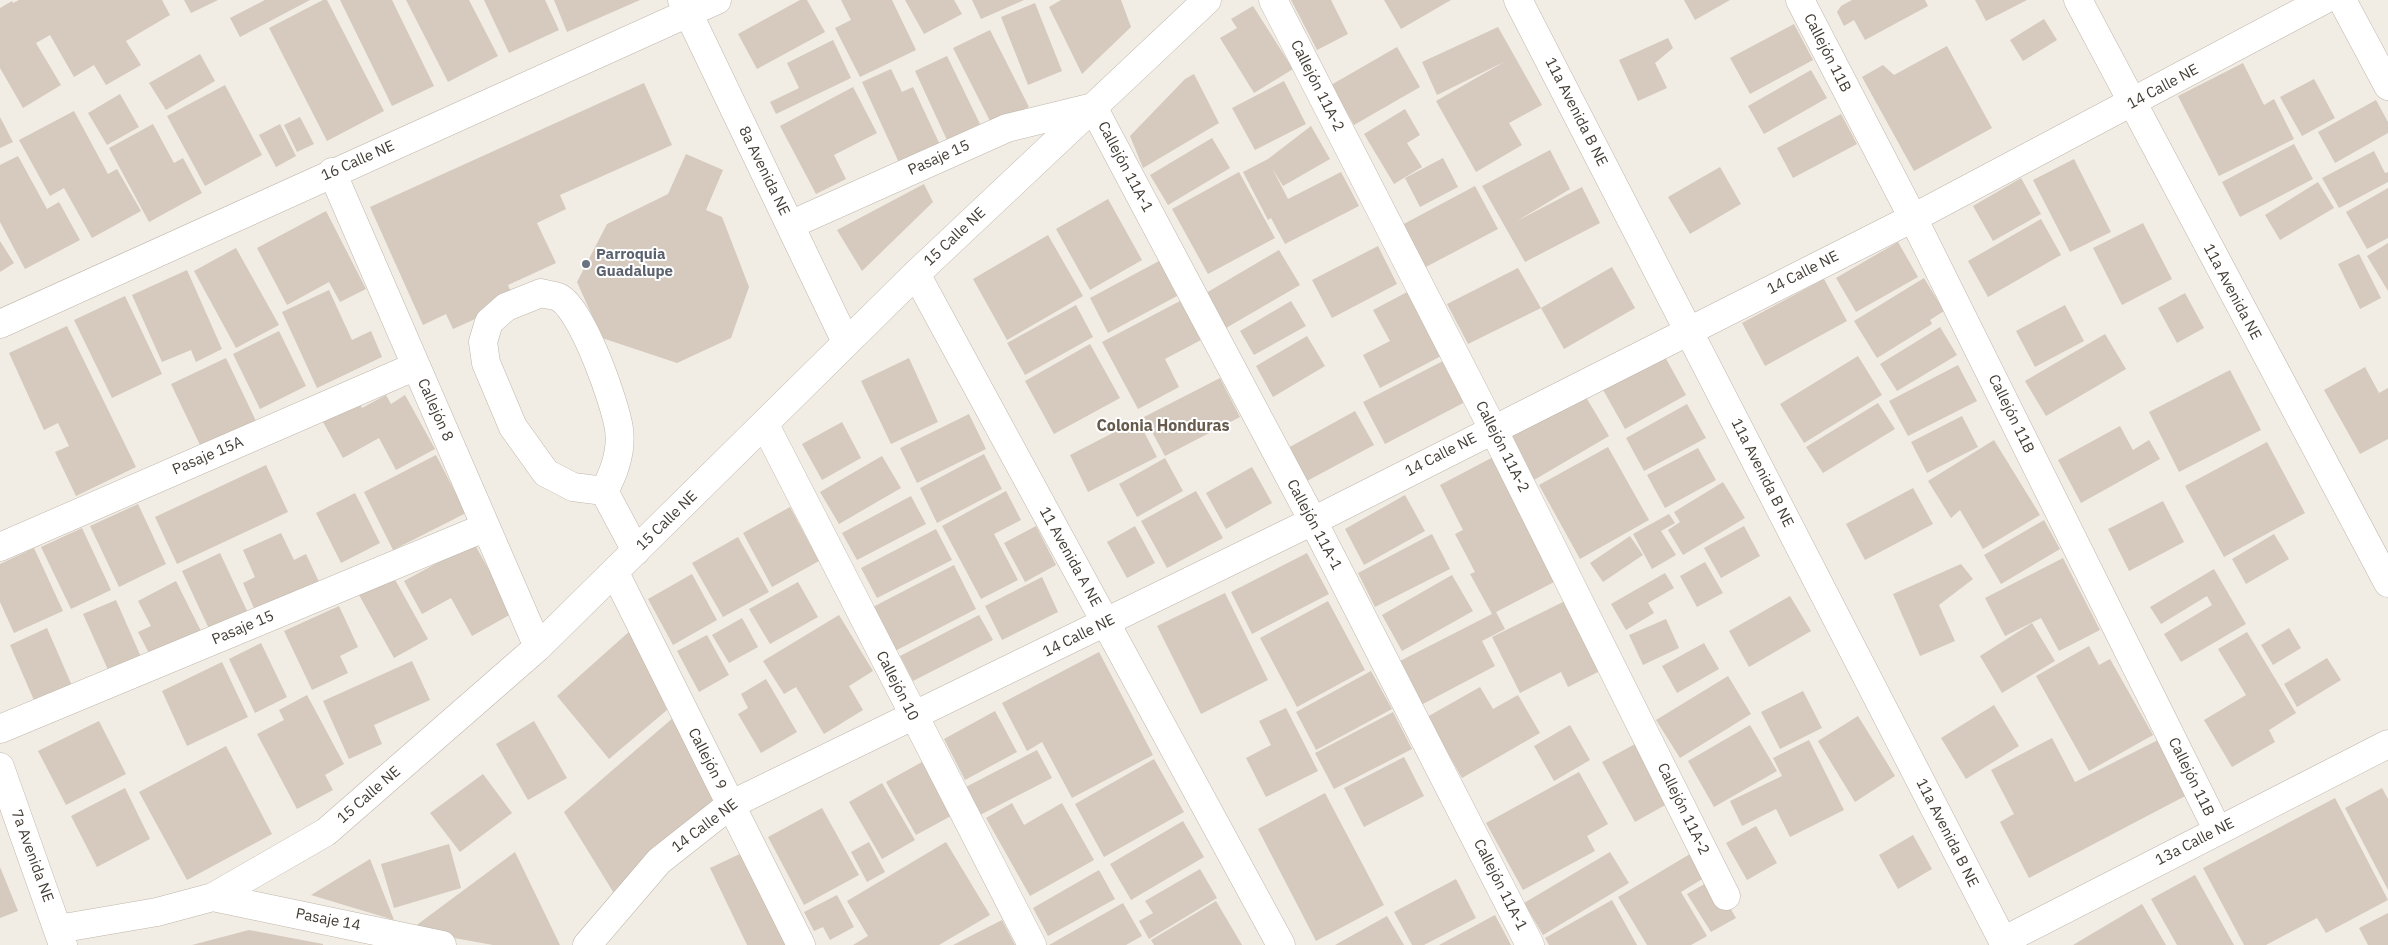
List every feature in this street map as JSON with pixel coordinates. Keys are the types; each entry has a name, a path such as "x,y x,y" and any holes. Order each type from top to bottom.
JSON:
{"street":[{"name":"16 Calle NE","path":"0,324 332,172 685,6 717,0"},
{"name":"15 Calle NE","path":"61,937 213,897 326,832 538,648 916,274 1207,0"},
{"name":"Callejón 11A-2","path":"1273,0 1493,429 1726,896"},
{"name":"11a Avenida B NE","path":"1518,0 2004,943"},
{"name":"Callejón 11B","path":"1800,0 1913,218 2218,830"},
{"name":"11a Avenida NE","path":"2078,0 2388,583"},
{"name":"14 Calle NE","path":"587,945 659,861 730,805 1312,521 1913,218 2132,104 2324,0"},
{"path":"2342,0 2388,86"},
{"name":"8a Avenida NE","path":"685,6 846,342"},
{"name":"Pasaje 15","path":"790,225 1008,128 1093,107"},
{"name":"Callejón 11A-1","path":"1093,107 1312,521 1530,945"},
{"name":"Callejón 8","path":"332,172 538,648"},
{"name":"11 Avenida A NE","path":"916,274 1278,944"},
{"path":"541,294 560,297 575,313 606,382 619,430 615,469 604,491 573,487 546,473 513,427 486,363 483,342 489,322 506,307 541,294"},
{"name":"Pasaje 15A","path":"0,547 416,366"},
{"name":"Callejón 10","path":"765,425 912,715 1032,945"},
{"path":"604,491 636,552"},
{"name":"Pasaje 15","path":"0,728 486,527"},
{"name":"Callejón 9","path":"615,573 801,945"},
{"name":"13a Calle NE","path":"2004,943 2218,830 2388,744"},
{"name":"7a Avenida NE","path":"0,767 61,937"},
{"name":"Pasaje 14","path":"213,897 442,945"}],"building":[{"path":"19,0 162,0 170,15 126,41 141,65 106,85 94,65 74,77 50,35 36,43 61,85 23,108 0,68 0,8 12,1 13,3"},
{"path":"184,0 218,0 191,13"},
{"path":"265,0 310,0 240,37 230,18"},
{"path":"323,0 327,0 384,111 327,141 269,28"},
{"path":"340,0 392,0 434,86 392,106"},
{"path":"406,0 469,0 498,56 448,82"},
{"path":"484,0 545,0 559,30 509,53"},
{"path":"554,0 640,0 567,32"},
{"path":"800,0 807,0 825,32 757,69 738,34"},
{"path":"841,0 892,0 916,50 860,77 835,28 851,20"},
{"path":"905,0 954,0 962,14 924,34"},
{"path":"972,0 1024,0 981,19"},
{"path":"1061,0 1121,0 1131,27 1082,74 1049,7"},
{"path":"1291,0 1331,0 1348,34 1317,50"},
{"path":"1384,0 1451,0 1401,29"},
{"path":"1684,0 1730,0 1695,20"},
{"path":"1852,0 1925,0 1928,6 1865,40 1854,20 1844,26 1837,12 1841,6"},
{"path":"1975,0 2027,0 1986,21"},
{"path":"1035,3 1062,71 1028,85 1001,17"},
{"path":"1253,6 1293,69 1254,93 1220,38 1237,28 1231,19"},
{"path":"2044,19 2057,40 2023,61 2010,40"},
{"path":"1794,24 1813,60 1750,94 1730,58"},
{"path":"1498,27 1542,105 1509,123 1522,145 1476,172 1436,101 1506,61 1437,95 1422,62"},
{"path":"990,30 1029,107 992,125 953,48"},
{"path":"1668,38 1673,48 1655,63 1667,88 1638,101 1619,60"},
{"path":"833,40 851,78 776,114 770,102 799,88 787,63"},
{"path":"1947,46 1992,128 1914,171 1862,77 1883,65 1894,75"},
{"path":"1397,47 1420,87 1354,125 1331,85"},
{"path":"200,54 215,81 166,110 149,83"},
{"path":"947,56 980,124 947,140 915,71"},
{"path":"2243,63 2264,105 2274,99 2294,139 2219,176 2178,96"},
{"path":"891,69 902,92 913,87 941,147 901,167 862,82"},
{"path":"1811,70 1827,98 1764,134 1748,106"},
{"path":"1194,74 1219,123 1143,168 1130,136 1185,79"},
{"path":"2314,79 2335,118 2302,136 2280,97"},
{"path":"1284,81 1306,124 1255,150 1232,108"},
{"path":"644,83 672,145 560,195 566,209 537,223 556,263 508,285 515,301 453,329 446,314 423,325 370,207"},
{"path":"225,85 262,155 205,186 167,116"},
{"path":"853,87 877,133 834,155 846,179 816,194 780,126"},
{"path":"120,94 139,127 107,145 88,113"},
{"path":"2376,100 2388,122 2388,133 2335,163 2318,132"},
{"path":"1405,109 1420,135 1407,143 1422,167 1394,184 1364,134"},
{"path":"74,111 108,174 117,169 141,211 92,238 64,188 50,196 19,140"},
{"path":"1841,114 1857,144 1793,178 1777,148"},
{"path":"0,117 13,142 0,148"},
{"path":"300,117 314,144 297,152 284,125"},
{"path":"153,124 174,163 183,158 202,193 149,222 109,148"},
{"path":"280,124 296,156 276,167 259,135"},
{"path":"1311,126 1330,159 1283,186 1272,168 1288,199 1341,172 1359,206 1285,244 1271,218 1268,220 1243,172 1268,159"},
{"path":"1212,138 1230,168 1168,205 1150,175"},
{"path":"2294,144 2313,179 2240,217 2222,182"},
{"path":"1550,150 1570,189 1517,221 1582,187 1600,223 1525,262 1482,186"},
{"path":"2374,151 2385,173 2388,172 2388,182 2339,208 2322,178"},
{"path":"686,154 723,170 706,210 722,217 749,287 731,338 677,363 602,338 577,282 607,224 668,194"},
{"path":"18,156 47,209 59,202 80,240 25,269 0,222 0,165"},
{"path":"1443,158 1458,187 1420,207 1405,178"},
{"path":"2074,159 2111,232 2070,252 2033,180"},
{"path":"1720,167 1741,204 1690,234 1668,197"},
{"path":"1239,172 1275,238 1208,274 1172,209"},
{"path":"2021,178 2041,214 1993,241 1973,206"},
{"path":"2318,182 2334,208 2280,240 2265,215"},
{"path":"924,184 933,202 862,271 837,230"},
{"path":"1475,186 1498,229 1422,269 1400,226"},
{"path":"2388,188 2388,238 2367,249 2346,212"},
{"path":"1108,199 1142,260 1090,290 1056,229"},
{"path":"326,211 366,289 340,302 329,282 287,305 257,248"},
{"path":"2041,219 2061,255 1988,297 1968,261"},
{"path":"2143,223 2172,279 2122,305 2093,248"},
{"path":"1048,235 1083,296 1007,340 973,279"},
{"path":"0,241 14,263 0,272"},
{"path":"1898,242 1918,277 1856,312 1836,278"},
{"path":"2388,243 2388,291 2367,256"},
{"path":"1378,246 1397,284 1332,318 1312,280"},
{"path":"236,248 279,325 236,348 194,271"},
{"path":"1279,250 1300,285 1226,328 1206,293"},
{"path":"2359,254 2381,298 2360,309 2338,264"},
{"path":"1159,261 1177,296 1108,333 1090,298"},
{"path":"1612,267 1635,308 1564,349 1541,308"},
{"path":"1518,268 1541,308 1468,344 1447,304"},
{"path":"187,270 222,349 196,362 191,350 162,362 132,295"},
{"path":"1924,278 1944,311 1930,320 1932,324 1877,358 1854,321"},
{"path":"1824,279 1847,321 1765,366 1742,323"},
{"path":"329,290 352,340 371,331 382,357 317,388 282,312"},
{"path":"1411,290 1445,354 1380,388 1363,355 1390,341 1373,310"},
{"path":"2185,293 2204,328 2177,343 2158,308"},
{"path":"125,296 162,374 112,398 74,320"},
{"path":"1180,301 1201,340 1165,359 1179,387 1138,409 1102,342"},
{"path":"1291,301 1306,326 1254,355 1240,331"},
{"path":"1076,305 1093,337 1025,375 1007,343"},
{"path":"2065,305 2084,341 2035,367 2016,331"},
{"path":"67,326 136,467 76,496 55,452 69,446 58,423 44,430 9,353"},
{"path":"1940,327 1957,355 1897,391 1880,364"},
{"path":"279,331 306,386 260,409 233,354"},
{"path":"2105,334 2126,369 2046,416 2025,381"},
{"path":"1307,336 1325,366 1273,397 1256,366"},
{"path":"1090,344 1120,398 1054,434 1025,381"},
{"path":"1664,355 1686,395 1625,429 1602,388"},
{"path":"1858,356 1882,395 1804,443 1780,404"},
{"path":"226,358 256,421 201,447 171,384"},
{"path":"909,358 938,422 891,444 861,381"},
{"path":"1445,360 1467,401 1385,444 1363,402"},
{"path":"1958,365 1977,401 1908,436 1889,401"},
{"path":"2365,367 2379,393 2388,388 2388,439 2360,454 2324,390"},
{"path":"2230,370 2261,430 2179,472 2149,412"},
{"path":"1220,378 1240,417 1165,456 1144,417"},
{"path":"1583,392 1609,436 1534,480 1509,436"},
{"path":"386,395 391,404 405,395 435,449 396,470 379,438 343,458 323,422 359,402 362,408"},
{"path":"1878,403 1895,429 1823,473 1806,447"},
{"path":"1687,404 1706,438 1644,471 1626,438"},
{"path":"1355,411 1374,445 1307,481 1288,448"},
{"path":"969,414 986,449 917,483 900,448"},
{"path":"1962,416 1978,447 1927,473 1911,442"},
{"path":"1138,420 1157,457 1088,492 1070,455"},
{"path":"842,422 861,458 822,480 802,444"},
{"path":"2120,426 2133,450 2149,440 2160,459 2081,503 2058,460"},
{"path":"1994,440 2040,515 1983,549 1960,510 1951,518 1928,481"},
{"path":"2267,442 2305,513 2224,557 2185,486"},
{"path":"1608,447 1649,520 1580,559 1539,485"},
{"path":"1698,448 1716,480 1665,508 1647,475"},
{"path":"984,454 1002,489 937,523 920,488"},
{"path":"436,455 466,513 393,550 364,492"},
{"path":"1497,455 1558,580 1496,612 1505,629 1482,641 1495,666 1421,705 1398,662 1492,614 1470,574 1475,572 1455,534 1463,530 1440,485"},
{"path":"882,456 901,488 839,524 820,492"},
{"path":"1165,458 1183,491 1137,517 1119,484"},
{"path":"266,465 288,512 177,564 155,517"},
{"path":"1252,467 1272,503 1226,529 1206,493"},
{"path":"1723,482 1745,518 1683,555 1668,530 1680,522 1674,512"},
{"path":"1913,488 1933,524 1865,560 1846,524"},
{"path":"1006,491 1021,520 994,534 1018,580 981,599 942,526"},
{"path":"1196,491 1223,538 1167,568 1141,521"},
{"path":"355,493 380,543 341,563 316,513"},
{"path":"1405,495 1425,531 1364,565 1345,529"},
{"path":"911,496 926,524 857,560 842,533"},
{"path":"2163,501 2184,542 2129,571 2108,529"},
{"path":"138,504 166,564 119,587 90,526"},
{"path":"790,507 819,561 772,587 743,533"},
{"path":"1669,514 1675,523 1661,531 1676,555 1652,569 1633,534"},
{"path":"2044,520 2060,549 2001,584 1984,555"},
{"path":"1036,526 1056,565 1025,582 1004,543"},
{"path":"1135,526 1155,563 1127,578 1107,542"},
{"path":"1744,526 1760,556 1721,578 1704,548"},
{"path":"82,528 111,590 71,609 41,547"},
{"path":"936,529 952,560 877,598 861,568"},
{"path":"281,533 294,560 306,554 320,584 256,613 243,583 255,577 243,550"},
{"path":"1432,534 1450,569 1375,607 1358,573"},
{"path":"2274,534 2289,559 2246,584 2232,559"},
{"path":"1630,536 1643,555 1603,582 1590,563"},
{"path":"738,537 769,592 723,617 692,563"},
{"path":"474,543 513,613 472,636 451,598 422,614 404,581"},
{"path":"34,548 63,611 14,633 0,602 0,564"},
{"path":"220,553 248,613 210,631 182,571"},
{"path":"1307,553 1329,594 1252,634 1231,592"},
{"path":"2063,558 2100,630 2059,651 2041,618 2005,636 1985,598"},
{"path":"1705,562 1723,593 1697,607 1680,576"},
{"path":"1961,564 1973,579 1939,605 1955,641 1920,656 1893,594"},
{"path":"954,565 976,609 893,652 871,608"},
{"path":"2214,569 2246,624 2181,662 2164,634 2212,605 2207,596 2161,624 2150,607"},
{"path":"1665,573 1674,588 1648,603 1654,613 1626,630 1611,604"},
{"path":"692,574 717,620 673,645 648,599"},
{"path":"1452,575 1473,611 1402,651 1382,615"},
{"path":"393,576 428,639 394,658 359,595"},
{"path":"1042,577 1058,612 1002,640 985,606"},
{"path":"176,581 204,637 154,663 138,632 151,626 138,601"},
{"path":"798,582 818,617 770,644 749,609"},
{"path":"1225,593 1268,680 1201,714 1157,626"},
{"path":"1790,596 1811,631 1749,667 1729,631"},
{"path":"116,600 141,657 109,672 83,614"},
{"path":"1328,601 1365,670 1297,707 1260,638"},
{"path":"1565,601 1600,671 1568,687 1561,672 1520,693 1492,637"},
{"path":"339,606 358,647 340,656 348,673 312,690 284,631"},
{"path":"839,615 873,671 849,686 863,710 824,734 796,687 784,694 763,661"},
{"path":"979,615 993,640 913,681 900,656"},
{"path":"742,618 758,647 729,663 712,635"},
{"path":"1666,619 1679,648 1643,665 1629,635"},
{"path":"2032,623 2055,661 2002,693 1980,656"},
{"path":"47,628 73,688 36,705 10,645"},
{"path":"2289,628 2301,648 2273,665 2261,645"},
{"path":"631,630 667,710 609,759 557,696"},
{"path":"2247,632 2296,713 2269,730 2275,742 2232,767 2204,720 2246,695 2218,649"},
{"path":"707,635 729,675 699,692 677,651"},
{"path":"261,643 287,697 255,713 229,659"},
{"path":"1704,643 1719,669 1677,693 1662,666"},
{"path":"2089,646 2099,665 2110,659 2153,735 2089,771 2036,676"},
{"path":"1099,652 1153,755 1072,798 1042,742 1027,751 1002,703"},
{"path":"2327,658 2341,680 2297,707 2284,684"},
{"path":"412,661 430,700 374,725 382,744 349,759 323,701"},
{"path":"222,662 248,717 187,746 162,691"},
{"path":"1371,671 1392,709 1316,750 1296,712"},
{"path":"1728,676 1751,714 1680,758 1656,720"},
{"path":"766,679 797,732 761,753 738,714 748,708 741,694"},
{"path":"1480,687 1493,709 1518,695 1540,733 1462,778 1427,717"},
{"path":"1803,691 1822,728 1780,749 1761,712"},
{"path":"307,695 344,764 325,775 333,790 297,809 257,734 284,720 279,710"},
{"path":"1994,705 2019,746 1966,779 1941,738"},
{"path":"1286,708 1318,771 1266,797 1246,758 1271,745 1259,721"},
{"path":"995,711 1017,752 965,780 944,739"},
{"path":"1393,712 1412,749 1334,789 1315,753"},
{"path":"1858,716 1895,776 1855,802 1818,741"},
{"path":"674,717 721,807 615,895 564,812"},
{"path":"99,721 126,774 66,805 38,751"},
{"path":"534,721 567,778 528,800 496,744"},
{"path":"1570,725 1590,760 1554,781 1534,746"},
{"path":"1750,725 1777,771 1714,807 1688,761"},
{"path":"2052,738 2075,782 2160,739 2189,794 2029,878 2000,822 2014,814 1991,770"},
{"path":"1809,740 1844,810 1790,837 1776,809 1742,826 1730,801 1782,776 1773,758"},
{"path":"1635,744 1667,804 1635,822 1602,762"},
{"path":"226,746 272,834 187,880 139,792"},
{"path":"1037,750 1052,778 976,817 962,789"},
{"path":"1404,757 1424,796 1364,827 1344,788"},
{"path":"1154,759 1184,812 1104,857 1075,804"},
{"path":"922,762 951,816 916,835 886,782"},
{"path":"1579,772 1608,824 1587,836 1595,851 1523,890 1486,823"},
{"path":"483,774 512,813 460,852 430,813"},
{"path":"882,783 915,840 882,859 849,802"},
{"path":"125,788 150,839 97,867 71,816"},
{"path":"2382,788 2388,799 2388,890 2345,808"},
{"path":"1325,793 1384,905 1316,941 1258,829"},
{"path":"2335,798 2388,900 2326,933 2317,918 2266,945 2244,945 2203,868"},
{"path":"1012,803 1024,825 1062,803 1094,860 1030,896 986,818"},
{"path":"822,808 859,875 804,905 768,837"},
{"path":"1183,821 1204,857 1131,900 1110,864"},
{"path":"1756,826 1777,863 1747,880 1726,843"},
{"path":"1913,835 1932,869 1898,889 1879,855"},
{"path":"869,842 885,872 867,882 851,852"},
{"path":"946,842 990,915 939,945 853,945 868,936 847,901"},
{"path":"449,844 461,888 394,908 381,864"},
{"path":"515,852 560,945 493,945 410,930"},
{"path":"744,852 788,945 747,945 710,868"},
{"path":"1610,852 1629,883 1543,935 1524,903"},
{"path":"1690,854 1704,878 1681,892 1707,936 1691,945 1647,945 1618,897"},
{"path":"370,859 394,920 311,895"},
{"path":"0,867 18,911 0,918"},
{"path":"1200,869 1217,898 1149,939 1139,921 1153,913 1145,901"},
{"path":"1099,870 1115,899 1048,936 1033,908"},
{"path":"2195,875 2234,945 2177,945 2151,899"},
{"path":"1456,879 1476,918 1424,945 1412,945 1394,912"},
{"path":"1713,879 1736,918 1711,932 1687,894"},
{"path":"837,895 854,927 830,940 823,927 814,931 804,912"},
{"path":"1612,900 1637,945 1549,945 1545,938"},
{"path":"1216,901 1242,945 1154,945 1151,940"},
{"path":"1123,903 1142,936 1126,945 1049,945"},
{"path":"2142,904 2166,945 2073,945"},
{"path":"2388,913 2388,945 2368,945 2359,928"},
{"path":"1495,915 1511,945 1439,945"},
{"path":"1387,916 1404,945 1335,945"},
{"path":"1002,920 1015,945 953,945"},
{"path":"249,930 323,944 323,945 192,945"}],"place":[{"name":"Parroquia Guadalupe","path":"586,264"}],"district":[{"name":"Colonia Honduras","path":"1163,426"}]}
